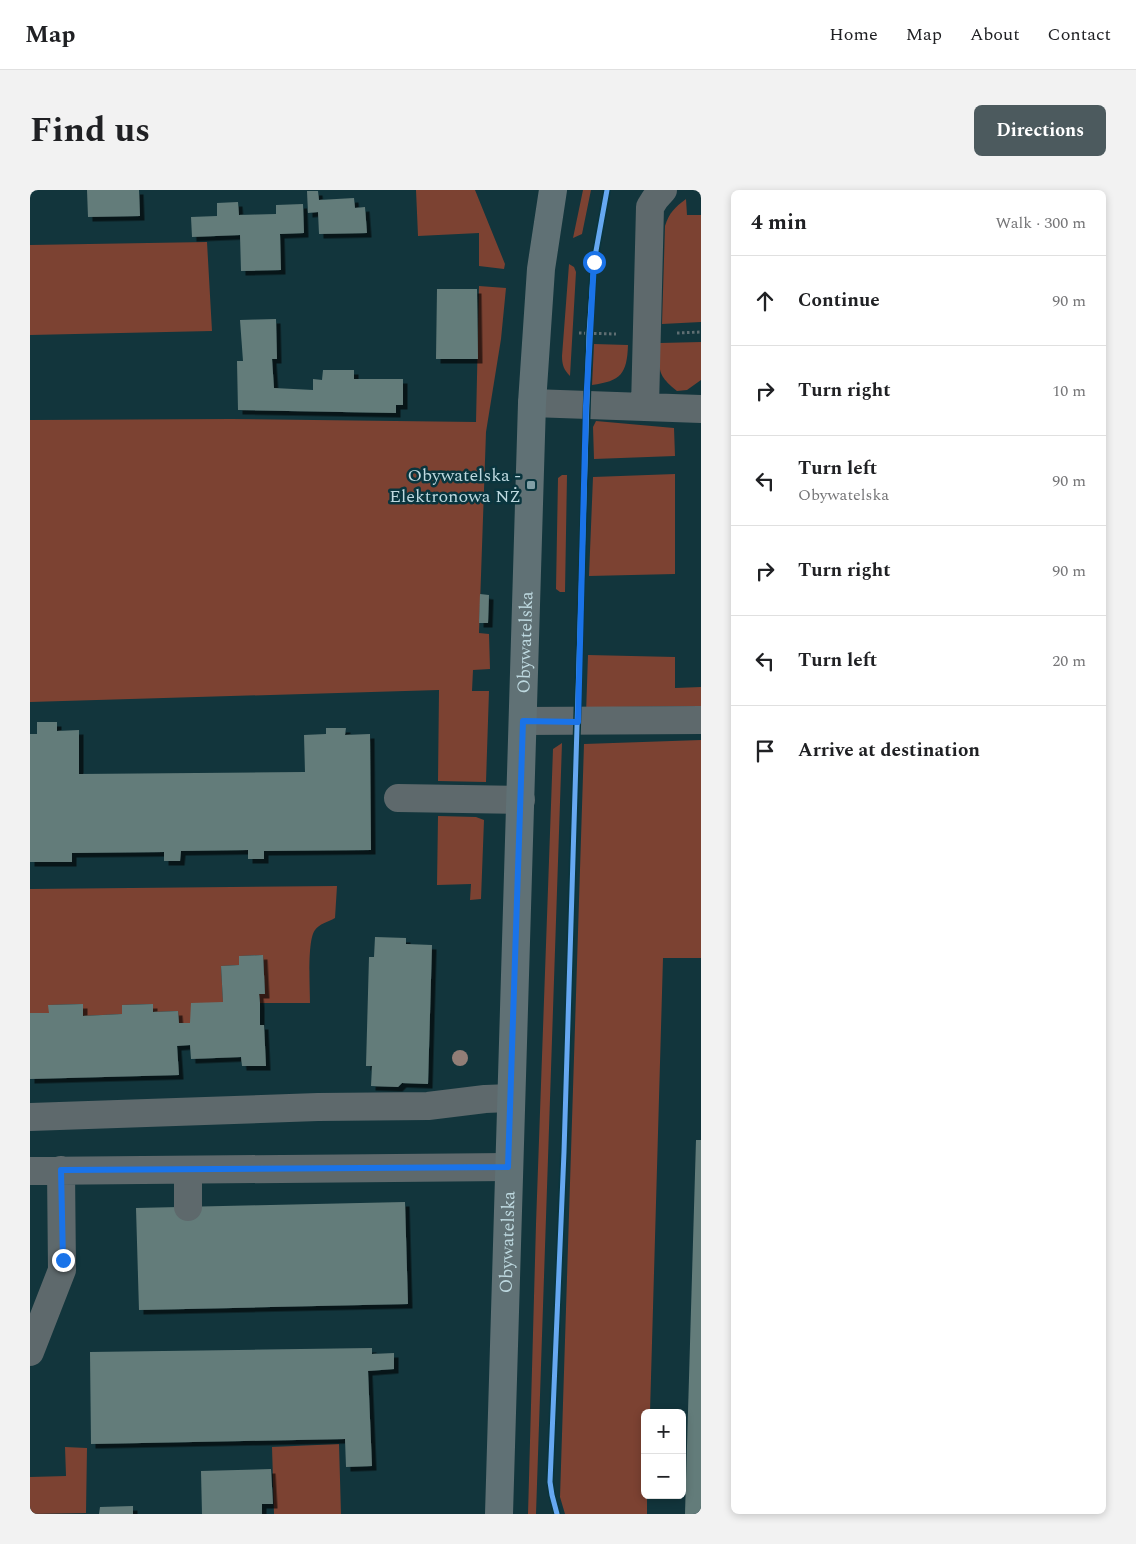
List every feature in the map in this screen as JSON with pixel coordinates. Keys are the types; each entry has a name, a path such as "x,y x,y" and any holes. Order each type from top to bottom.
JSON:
{"main road":[{"name":"Obywatelska","path":"499,1514 532,403 541,269 553,190"}],"lane":[{"path":"645,407 650,207 663,190"},
{"path":"532,403 701,409"},
{"path":"523,721 701,720"},
{"path":"398,798 521,800"},
{"path":"30,1117 318,1107 428,1106 510,1098"},
{"path":"30,1171 508,1167"},
{"path":"30,1352 62,1270 61,1170"},
{"path":"188,1170 188,1207"}],"path":[{"path":"589,343 590,325"}],"shaded area":[{"path":"416,190 475,190 505,264 504,269 479,266 479,233 418,236"},
{"path":"583,190 591,190 582,234 573,238"},
{"path":"686,199 687,215 701,215 701,322 662,324 665,226 668,217"},
{"path":"207,242 212,331 30,335 30,245"},
{"path":"569,264 574,267 576,272 570,376 562,362"},
{"path":"479,286 506,288 501,339 486,432 479,633 489,634 490,669 473,670 472,691 489,691 486,782 438,781 439,690 30,702 30,420 231,419 476,422"},
{"path":"701,342 701,380 687,390 677,391 665,380 660,370 660,343"},
{"path":"594,344 628,345 626,363 620,374 610,381 592,385"},
{"path":"596,421 674,428 675,456 594,459 593,427"},
{"path":"675,474 675,574 589,576 593,477"},
{"path":"562,475 567,475 565,592 560,592 556,589 558,478"},
{"path":"588,655 675,657 675,688 701,687 701,706 614,707 586,714"},
{"path":"701,740 701,958 663,958 650,1409 641,1409 641,1499 647,1499 647,1514 565,1514 560,1497 584,744"},
{"path":"562,743 536,1514 528,1514 553,749"},
{"path":"438,816 476,817 484,820 481,899 470,900 471,884 437,885"},
{"path":"337,886 335,918 319,926 312,935 309,976 310,1003 260,1003 259,994 265,994 263,955 239,956 239,965 221,966 223,1002 190,1023 179,1023 178,1011 153,1012 153,1004 122,1005 122,1014 83,1016 82,1004 49,1005 49,1013 30,1013 30,889"},
{"path":"339,1444 341,1514 274,1514 272,1447"},
{"path":"65,1447 87,1448 86,1513 30,1514 30,1477 66,1476"}],"building":[{"path":"87,190 139,190 140,216 88,217"},
{"path":"307,191 318,191 319,200 354,198 355,208 365,207 367,233 319,234 318,212 308,213"},
{"path":"238,202 239,215 276,214 276,205 303,204 304,233 280,234 281,270 241,271 240,235 192,237 191,217 217,216 217,203"},
{"path":"437,289 477,289 478,359 436,359"},
{"path":"276,319 277,359 272,359 274,388 313,390 313,379 322,380 323,370 354,370 354,379 403,379 403,405 396,405 396,413 238,410 237,361 243,361 240,320"},
{"path":"480,594 489,595 488,623 479,623"},
{"path":"37,722 57,722 57,731 79,730 79,774 305,772 304,735 326,734 326,728 346,728 345,735 370,734 371,850 264,851 264,859 248,859 248,850 181,851 180,861 164,861 164,852 72,853 72,862 30,862 30,734 37,734"},
{"path":"375,937 406,938 406,944 432,945 428,1084 402,1083 398,1087 371,1086 372,1066 366,1066 369,957 374,957"},
{"path":"263,955 265,994 259,994 260,1025 264,1025 266,1066 242,1066 241,1057 191,1059 190,1045 177,1046 179,1075 30,1079 30,1013 49,1013 48,1005 83,1004 83,1016 122,1014 122,1005 153,1004 153,1012 178,1011 179,1023 190,1023 191,1003 223,1002 221,966 239,965 239,956"},
{"path":"696,1140 701,1140 701,1514 685,1514"},
{"path":"405,1202 408,1304 139,1310 136,1208"},
{"path":"372,1348 372,1354 394,1353 394,1369 368,1371 372,1466 346,1467 345,1439 91,1444 90,1352"},
{"path":"271,1469 273,1504 262,1504 262,1514 202,1514 201,1471"},
{"path":"133,1506 133,1514 99,1514 100,1507"}],"cycle path":[{"path":"557,1514 550,1482 564,1152 589,334 594,262 607,190"}],"place":[{"name":"Obywatelska - Elektronowa NŻ","path":"531,485"}],"route":[{"path":"63,1260 61,1170 508,1167 523,721 578,722 586,406 594,262"}]}
